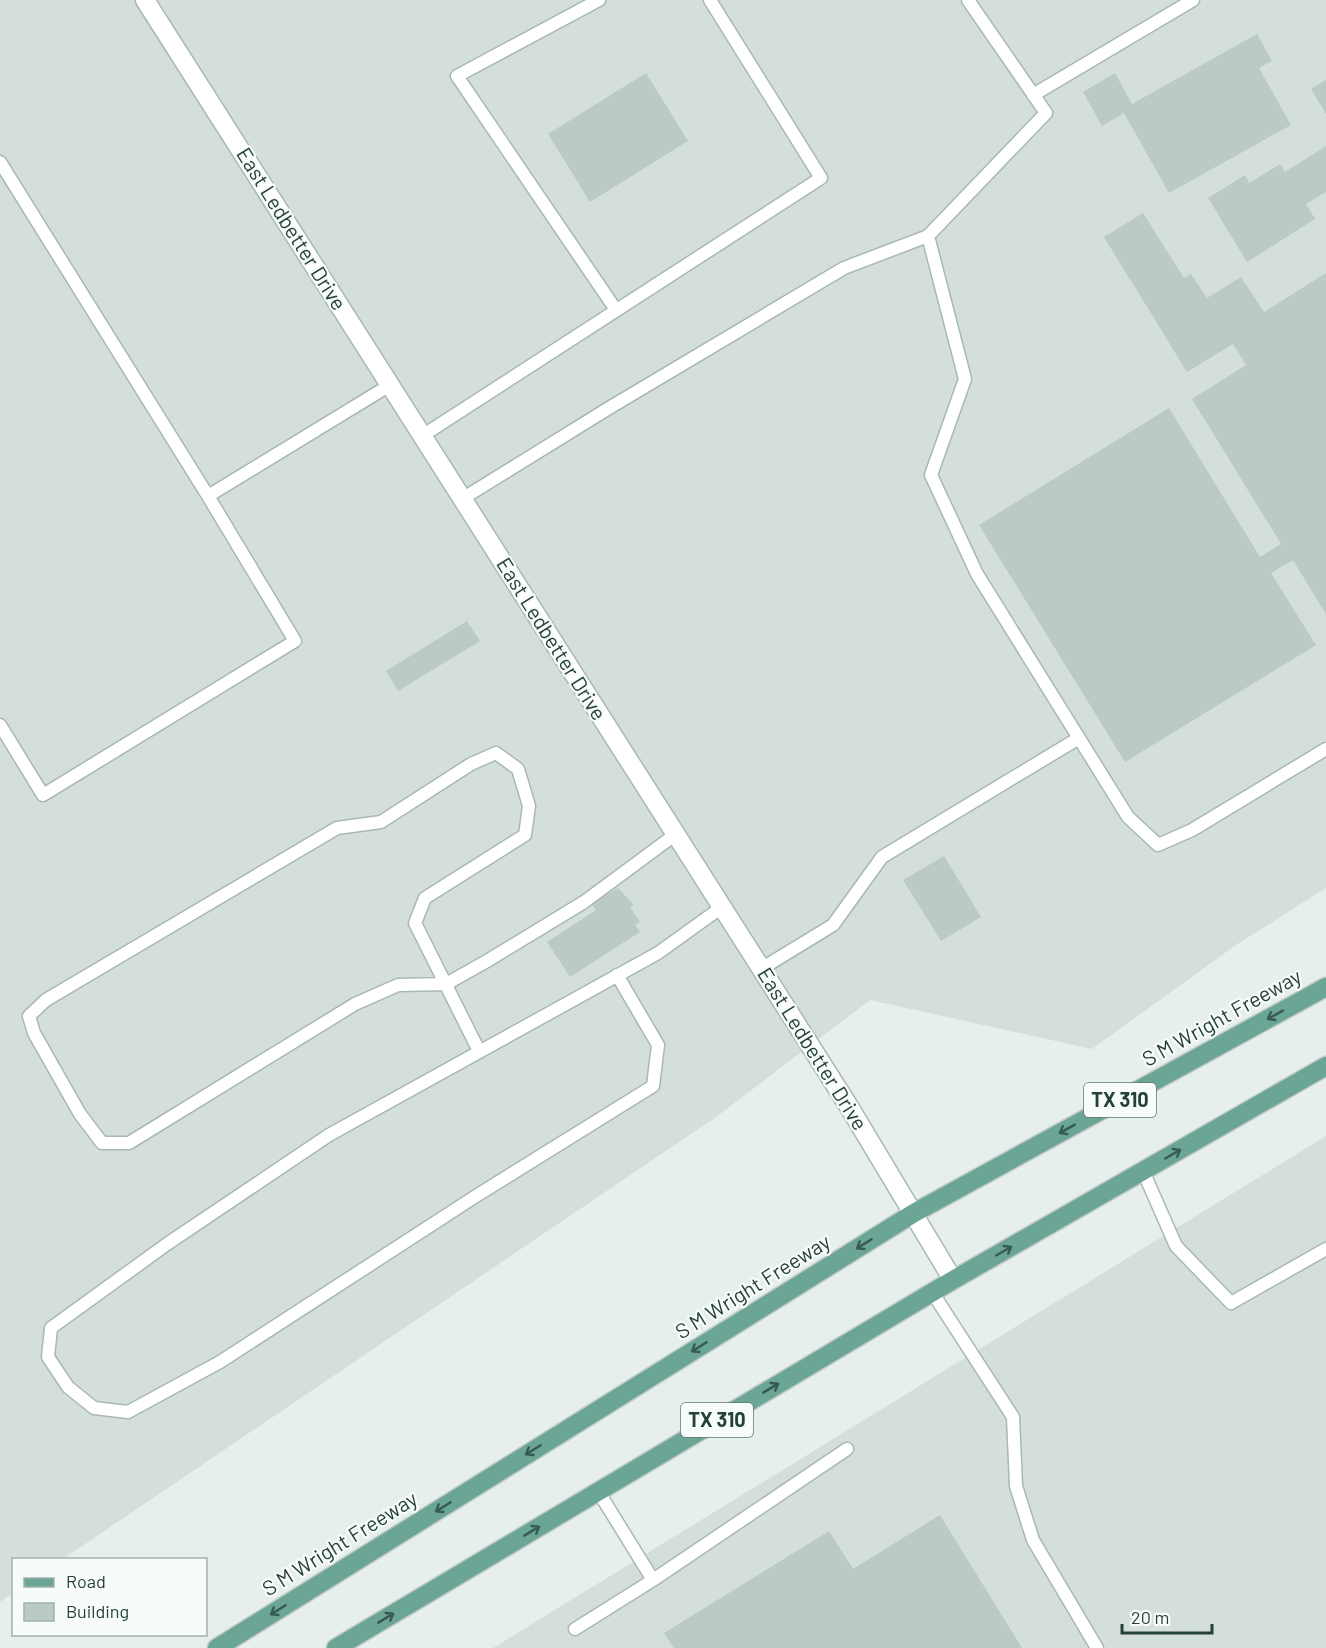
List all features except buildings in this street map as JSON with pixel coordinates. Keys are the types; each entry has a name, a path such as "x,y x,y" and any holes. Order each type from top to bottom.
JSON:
{"main road":[{"name":"S M Wright Freeway","path":"217,1648 914,1213 1326,987"},
{"name":"TX 310","path":"336,1648 357,1643 598,1491 932,1292 1326,1065"}],"street":[{"name":"East Ledbetter Drive","path":"145,0 676,834 914,1213 953,1280"}],"lane":[{"path":"599,0 457,76 616,310"},
{"path":"422,436 821,178 710,0"},
{"path":"462,499 609,408 844,268 928,236 1046,113 968,0"},
{"path":"1033,94 1193,0"},
{"path":"0,162 208,496 295,641 43,795 0,725"},
{"path":"928,236 965,379 931,475 977,573 1128,817 1158,845 1192,830 1326,749"},
{"path":"208,496 390,386"},
{"path":"761,969 832,925 882,857 1079,738"},
{"path":"479,1050 446,984 415,923 425,898 525,835 529,806 518,769 496,753 471,764 381,822 337,828 46,1000 29,1016 34,1033 80,1114 102,1143 129,1143 354,1004 398,985 446,984 487,961 584,902 676,834"},
{"path":"617,975 658,1045 653,1086 466,1203 220,1362 128,1412 94,1408 68,1387 48,1357 51,1328 167,1244 329,1135 479,1050 617,975 658,953 722,907"},
{"path":"1143,1171 1176,1246 1231,1303 1326,1249"},
{"path":"932,1292 1012,1417 1016,1486 1033,1540 1097,1648"},
{"path":"575,1629 653,1580 847,1449"},
{"path":"598,1491 653,1580"}],"shaded area":[{"path":"0,0 1326,0 1326,888 1236,945 1092,1049 870,1000 716,1117 64,1558 12,1558 12,1594 0,1602"},
{"path":"1326,1136 1326,1648 493,1648"}]}
